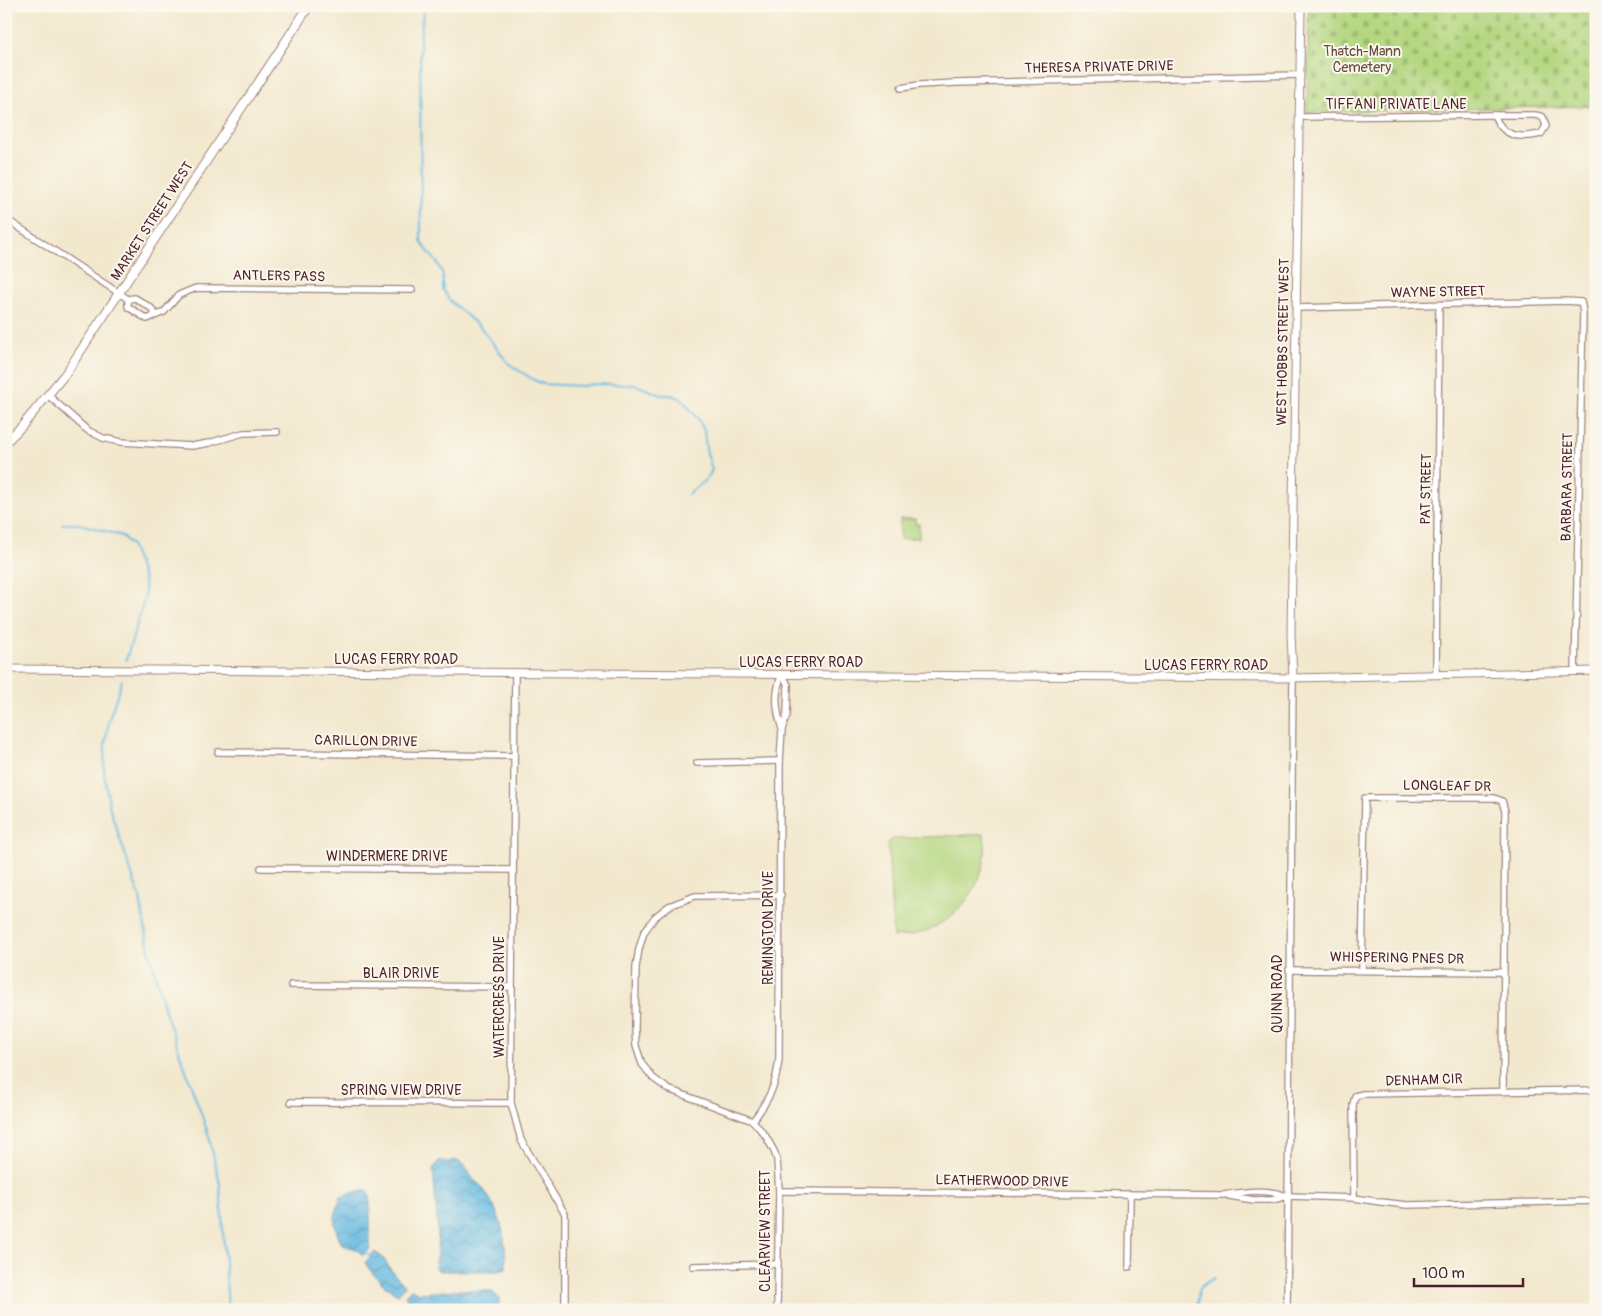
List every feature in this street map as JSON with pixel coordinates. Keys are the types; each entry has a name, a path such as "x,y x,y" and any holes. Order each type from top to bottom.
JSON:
{"main road":[{"name":"MARKET STREET WEST","path":"6,442 66,373 309,6"}],"street":[{"name":"WEST HOBBS STREET WEST","path":"1293,678 1291,634 1301,6"},
{"name":"THERESA PRIVATE DRIVE","path":"900,88 955,83 1299,75"},
{"name":"TIFFANI PRIVATE LANE","path":"1299,117 1494,115 1535,116 1543,117 1546,126 1541,134 1531,136 1514,135 1505,132 1499,126 1494,115"},
{"path":"6,219 128,299 135,298 151,308 156,315 147,319 128,307 128,299"},
{"name":"ANTLERS PASS","path":"156,315 164,312 179,295 196,288 412,290"},
{"name":"WAYNE STREET","path":"1296,308 1581,302"},
{"name":"BARBARA STREET","path":"1575,672 1581,302"},
{"name":"PAT STREET","path":"1436,674 1439,305"},
{"path":"48,395 87,430 103,438 121,442 192,446 243,433 277,432"},
{"name":"LUCAS FERRY ROAD","path":"6,669 1293,678 1596,671"},
{"name":"WATERCRESS DRIVE","path":"515,672 511,1103 521,1140 565,1214 565,1310"},
{"name":"REMINGTON DRIVE","path":"782,674 776,696 782,729"},
{"name":"REMINGTON DRIVE","path":"753,1121 766,1104 776,1078 779,1041 780,762 782,729 787,715 788,685 782,674"},
{"name":"QUINN ROAD","path":"1287,1310 1293,678"},
{"name":"CARILLON DRIVE","path":"218,752 514,756"},
{"path":"697,763 780,762"},
{"name":"LONGLEAF DR","path":"1362,970 1365,798 1494,798 1502,801 1505,812 1503,1091"},
{"name":"WINDERMERE DRIVE","path":"261,868 513,870"},
{"path":"753,1121 668,1089 647,1071 642,1064 636,1046 636,967 644,932 655,917 669,906 695,896 781,894"},
{"name":"WHISPERING PNES DR","path":"1289,970 1504,972"},
{"name":"BLAIR DRIVE","path":"291,985 512,987"},
{"name":"DENHAM CIR","path":"1354,1198 1353,1105 1355,1096 1363,1094 1596,1090"},
{"name":"SPRING VIEW DRIVE","path":"291,1102 511,1103"},
{"name":"CLEARVIEW STREET","path":"753,1121 765,1135 777,1159 779,1191 777,1310"},
{"name":"LEATHERWOOD DRIVE","path":"779,1191 1224,1195 1274,1191 1288,1196"},
{"path":"1129,1267 1130,1194"},
{"name":"LEATHERWOOD DRIVE","path":"1224,1195 1254,1200 1272,1200 1288,1196"},
{"path":"1288,1196 1354,1198 1407,1205 1596,1201"},
{"path":"693,1266 778,1264"}],"green space":[{"name":"Thatch-Mann Cemetery","path":"1309,6 1596,6 1596,106 1307,112"},
{"path":"900,519 915,519 915,524 919,524 919,538 900,539"},
{"path":"984,834 983,868 978,881 963,904 942,923 913,935 893,937 888,843 892,839"}],"water":[{"path":"455,1160 465,1166 473,1179 482,1187 499,1216 504,1235 506,1268 498,1271 440,1271 435,1268 438,1230 433,1169 438,1162"},
{"path":"358,1191 367,1191 370,1196 370,1249 363,1255 356,1249 342,1245 335,1226 336,1211 341,1197"},
{"path":"374,1252 383,1259 405,1286 398,1294 379,1280 365,1263"},
{"path":"411,1289 419,1293 456,1290 492,1291 499,1298 499,1310 428,1310 409,1302 405,1295"}],"waterway":[{"path":"424,6 420,39 421,242 438,264 443,274 443,290 450,301 481,328 509,364 534,380 543,384 582,386 594,384 636,385 661,395 681,398 698,419 704,430 706,449 712,470 704,481 688,494"},
{"path":"62,524 80,524 122,536 131,545 144,579 145,597 126,660"},
{"path":"122,680 109,720 105,746 104,773 110,809 140,898 149,950 166,1014 208,1133 220,1184 228,1310"},
{"path":"366,1252 371,1258"},
{"path":"1197,1310 1201,1287 1214,1278"}]}
